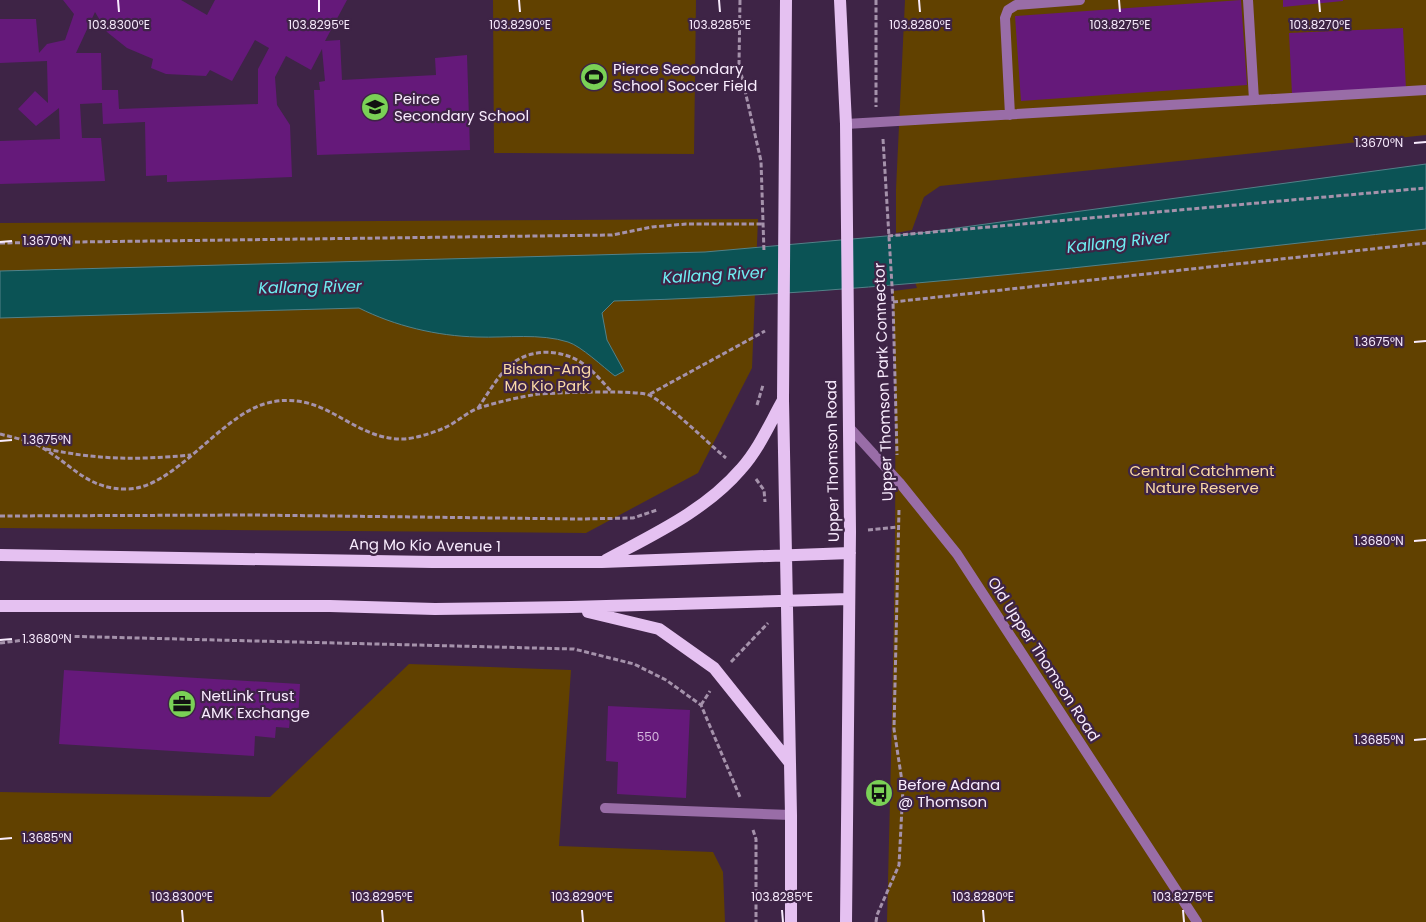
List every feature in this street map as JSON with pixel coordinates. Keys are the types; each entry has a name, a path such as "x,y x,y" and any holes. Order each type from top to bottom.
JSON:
{"main road":[{"path":"786,0 783,400 791,815 791,922"},
{"name":"Upper Thomson Road","path":"840,0 846,124 846,305 850,553 846,922"},
{"path":"602,562 689,516 717,491 741,469 755,450 783,400"},
{"name":"Ang Mo Kio Avenue 1","path":"0,554 422,562 602,562 850,553"},
{"path":"0,606 330,606 435,609 849,599"},
{"path":"571,607 659,629 720,674 790,764"}],"street":[{"path":"1010,115 1005,18 1008,10 1016,5 1080,0"},
{"path":"1248,0 1254,100"},
{"path":"846,124 1426,90"},
{"name":"Old Upper Thomson Road","path":"848,426 899,482 957,554 1197,922"},
{"path":"605,808 791,815"}],"path":[{"path":"740,0 739,64 761,161 764,262"},
{"name":"Upper Thomson Park Connector","path":"876,922 876,914 899,865 903,788 894,729 900,528 893,302 888,236 1426,188"},
{"path":"0,243 612,235 652,227 686,224 762,224"},
{"path":"893,302 1426,243"},
{"path":"45,449 86,480 110,488 129,489 146,486 192,454 239,417 264,404 291,400 318,405 361,430 384,438 406,439 444,428 478,408 538,394 613,392 650,394 767,331 767,340"},
{"path":"478,408 507,368 520,358 536,353 552,352 569,356 583,364 613,392"},
{"path":"753,414 766,376"},
{"path":"650,394 726,459"},
{"path":"0,434 45,449 102,459 148,459 192,454"},
{"path":"720,465 732,452"},
{"path":"0,516 251,515 580,519 633,518 658,510"},
{"path":"0,643 58,636 574,649 634,664 666,680 700,705"}],"green space":[{"name":"Pierce Secondary School Soccer Field","path":"493,0 696,0 694,154 494,153"},
{"path":"905,0 1426,0 1426,135 940,186 924,197 912,230 896,233 896,189"},
{"name":"Bishan-Ang Mo Kio Park","path":"758,219 752,368 698,473 586,533 0,528 0,223"},
{"name":"Central Catchment Nature Reserve","path":"1426,229 1426,922 887,922 895,527 893,291 917,288 915,282 1001,275"},
{"path":"409,664 571,670 559,846 713,852 723,872 725,922 0,922 0,792 270,797"}],"water":[{"name":"Kallang River","path":"1426,164 1426,229 1122,263 919,283 818,291 614,301 602,313 607,340 624,371 615,376 573,344 557,339 447,335 402,325 359,308 0,318 0,271 705,252 920,233"}],"building":[{"path":"63,0 181,0 207,15 215,0 347,0 325,41 340,40 342,80 436,75 435,58 467,55 470,150 317,155 314,90 320,90 319,82 325,81 322,49 311,70 286,56 275,77 277,105 290,125 292,177 167,182 167,175 146,176 145,122 103,124 102,103 80,104 82,138 101,138 105,181 0,184 0,141 60,139 59,108 36,126 18,109 35,91 48,103 47,61 0,63 0,19 36,19 39,53 47,44 65,40 74,14","holes":["95,12 107,32 127,48 153,59 151,68 166,74 206,76 210,70 232,81 255,40 269,48 258,69 258,104 119,109 118,90 102,90 101,53 76,53"]},
{"path":"1241,0 1247,85 1021,101 1015,16"},
{"path":"1283,0 1343,0 1343,1 1283,7"},
{"path":"1403,28 1406,89 1292,94 1289,33"},
{"path":"64,670 300,684 298,720 290,719 289,728 276,727 275,738 255,736 254,756 59,744"},
{"path":"608,706 690,710 686,798 617,794 618,762 606,761"}],"place":[{"name":"Pierce Secondary School Soccer Field","path":"594,77"},
{"name":"Peirce Secondary School","path":"375,107"},
{"name":"NetLink Trust AMK Exchange","path":"182,704"},
{"name":"Before Adana @ Thomson","path":"879,793"}]}
